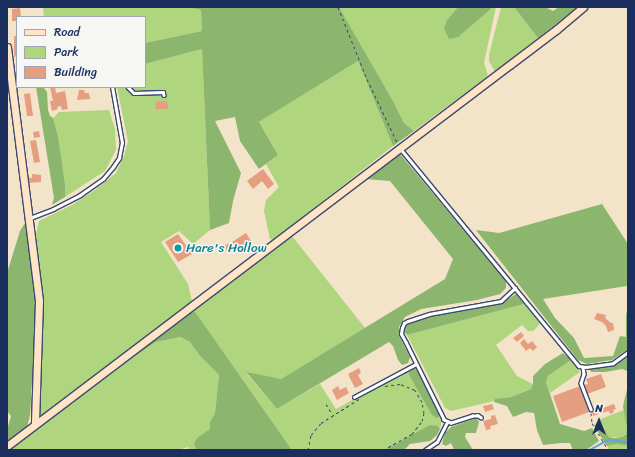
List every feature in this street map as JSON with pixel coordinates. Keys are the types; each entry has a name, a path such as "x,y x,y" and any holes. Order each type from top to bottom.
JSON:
{"street":[{"path":"7,446 550,34 583,7"},
{"path":"7,47 39,302 35,424"}],"lane":[{"path":"28,219 53,209 80,195 103,179 119,158 122,143 112,88"},
{"path":"129,88 134,93 163,92 164,95"},
{"path":"400,148 579,366 583,367 613,363 628,352"},
{"path":"447,422 401,334 404,323 429,314 501,301 515,288"},
{"path":"354,397 416,364"},
{"path":"583,367 584,374 581,383 591,408"},
{"path":"447,422 451,423 473,416 482,418"},
{"path":"425,450 436,442 447,422"}],"path":[{"path":"338,7 367,79 400,148"},
{"path":"381,387 400,384 415,390 422,402 424,414 422,421 412,434 383,450"},
{"path":"308,450 311,435 321,423 363,397"},
{"path":"326,404 332,415"},
{"path":"591,408 592,423 608,450"}],"green space":[{"path":"43,7 186,7 201,10 202,31 146,43 146,16 44,16"},
{"path":"186,7 339,7 404,123 414,131 393,146 358,61 259,122 278,155 259,169 240,141 235,117 215,121 241,173 233,201 229,223 210,230 202,49 146,64 146,43 202,31 201,10"},
{"path":"339,7 458,7 447,20 496,7 484,63 488,76 414,131 404,123"},
{"path":"458,7 493,7 458,37 449,39 444,28 447,20"},
{"path":"501,7 514,7 538,38 495,72 489,61 489,55"},
{"path":"514,7 545,7 553,11 559,7 578,7 538,38"},
{"path":"202,49 210,230 193,244 179,231 161,242 188,284 192,301 38,418 44,306 36,235 39,221 72,205 95,190 116,173 124,156 128,141 117,88 146,88 146,64"},
{"path":"358,61 393,146 273,240 270,239 264,211 266,200 279,187 266,164 278,155 259,122"},
{"path":"36,88 44,88 47,92 48,110 50,116 53,118 58,136 65,185 65,197 52,205 54,198"},
{"path":"109,110 115,129 116,150 105,171 65,197 58,136 53,118 59,112"},
{"path":"400,154 506,281 506,288 500,294 477,300 421,309 405,317 399,327 399,336 410,357 408,363 402,365 398,360 393,346 389,342 277,409 246,372 281,379 445,279 453,259 390,181 366,179"},
{"path":"602,204 628,244 627,286 543,299 555,318 574,338 584,358 613,356 620,336 626,337 626,314 628,309 628,349 612,360 587,364 578,360 476,230 499,233"},
{"path":"25,223 37,301 30,415 27,427 7,441 7,430 11,416 7,411 7,273 20,231"},
{"path":"292,236 365,328 281,379 246,373 277,409 320,384 336,409 408,369 409,375 440,415 442,420 440,429 438,426 423,430 385,450 292,450 196,313 192,310"},
{"path":"516,294 524,304 407,335 404,331 405,325 428,316 474,309 504,302"},
{"path":"524,304 540,322 538,326 533,331 528,331 522,325 496,345 517,376 533,384 531,389 511,397 451,411 445,408 407,335"},
{"path":"192,310 196,313 292,450 196,450 194,443 197,438 210,429 210,422 215,413 219,375 200,356 190,342 180,337 156,342 136,355 130,354"},
{"path":"179,337 190,342 200,356 219,375 215,413 210,422 210,429 194,443 196,450 189,450 188,447 178,450 8,450 130,354 136,354 156,342"},
{"path":"563,353 571,360 548,376 546,382 560,424 584,431 592,428 599,441 586,450 573,450 570,443 543,445 537,430 534,413 526,412 513,417 507,406 494,402 495,399 511,397 531,389 533,384 533,376 545,364"},
{"path":"628,357 628,379 627,371 622,369 605,372 591,372 590,369 611,366"},
{"path":"571,360 580,372 550,393 546,382 548,376"},
{"path":"414,367 417,369 440,415 437,418 432,415 409,375 408,369"},
{"path":"628,385 628,446 617,444 607,446 594,426 597,422 602,425 609,437 622,437 626,434 627,429 623,406"},
{"path":"624,410 627,429 626,433 622,437 609,437 602,425 597,422 598,420"},
{"path":"476,418 479,422 476,433 466,433 465,437 473,450 454,450 451,443 446,446 442,444 445,433 451,427"},
{"path":"430,425 438,426 440,429 437,435 430,441 410,444 404,450 385,450"},
{"path":"617,444 628,446 628,450 609,450 607,446"}],"building":[{"path":"20,8 21,16 16,16 16,21 12,21 12,9"},
{"path":"14,36 16,36 16,56 14,57"},
{"path":"50,88 55,88 56,93 65,91 68,109 62,110 61,106 52,111 50,101 53,101"},
{"path":"79,90 84,90 85,93 89,93 90,99 77,100"},
{"path":"30,93 33,116 27,116 24,94"},
{"path":"167,101 168,109 156,109 155,102"},
{"path":"39,131 40,137 34,138 33,132"},
{"path":"36,140 40,162 34,163 30,141"},
{"path":"263,169 274,184 268,189 262,181 253,189 247,181"},
{"path":"32,174 41,175 41,182 28,183 28,178 32,178"},
{"path":"246,233 251,241 236,248 232,242"},
{"name":"Hare's Hollow","path":"178,234 192,254 178,262 165,242"},
{"path":"229,243 233,250 228,253 224,246"},
{"path":"597,313 606,315 605,318 613,323 614,330 608,332 606,326 602,322 594,319"},
{"path":"521,332 524,336 517,342 513,338"},
{"path":"524,339 528,344 532,341 537,347 533,351 530,348 526,351 520,343"},
{"path":"359,368 361,373 358,375 363,384 355,388 348,374"},
{"path":"601,374 606,387 587,394 584,385 588,384 586,379"},
{"path":"338,386 340,390 346,387 349,393 337,400 332,390"},
{"path":"580,386 589,412 562,422 553,396"},
{"path":"492,404 494,409 485,412 483,406"},
{"path":"614,404 616,409 613,410 614,412 610,414 609,411 593,416 592,412"},
{"path":"495,415 498,424 490,426 491,429 486,430 483,421 491,419 491,416"}],"waterway":[{"path":"590,450 608,440 628,442"}],"place":[{"name":"Hare's Hollow","path":"178,248"}]}
